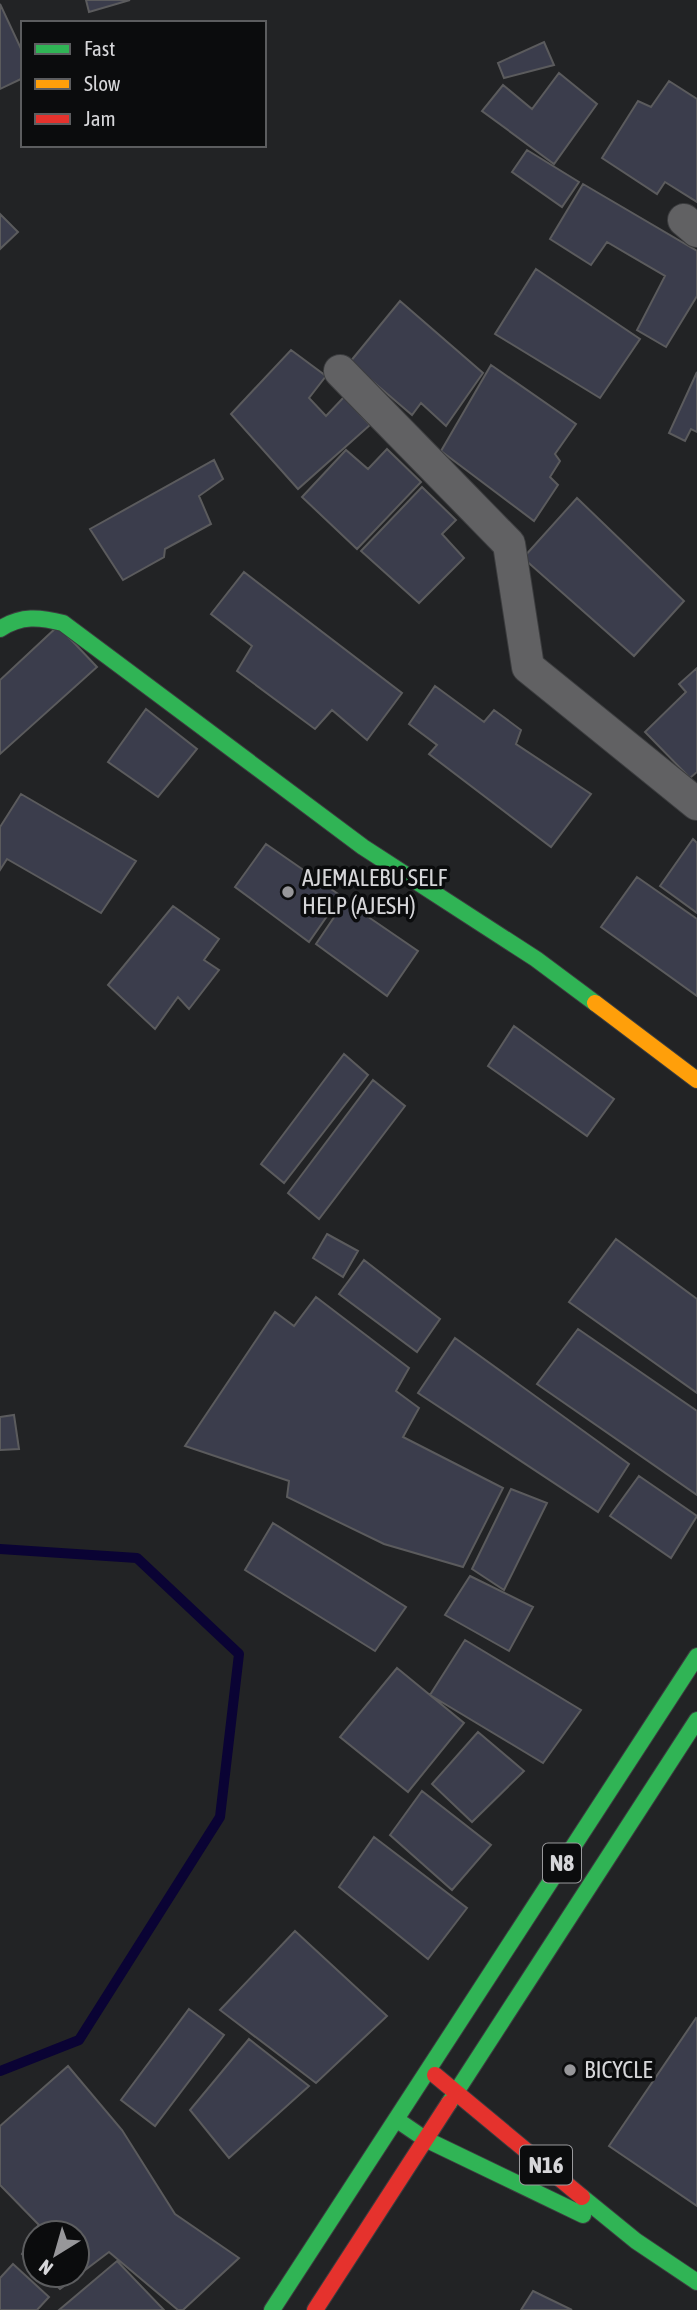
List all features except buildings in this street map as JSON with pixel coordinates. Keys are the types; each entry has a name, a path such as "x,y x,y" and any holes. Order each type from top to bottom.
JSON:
{"main road":[{"path":"0,629 9,622 34,616 63,623 363,847 536,959 697,1080"},
{"name":"N8","path":"272,2310 697,1656"},
{"name":"N8","path":"315,2310 697,1720"},
{"name":"N16","path":"427,2070 456,2090 636,2241 697,2282"},
{"name":"N16","path":"397,2120 425,2139 636,2241"}],"street":[{"path":"340,371 509,544 528,667 697,804"}],"waterway":[{"path":"0,1549 137,1558 239,1654 220,1817 79,2040 0,2071"}],"traffic: fast":[{"path":"0,629 15,621 31,618 63,623 363,847 536,959 595,1003"},
{"path":"272,2310 697,1656"},
{"path":"449,2103 697,1720"},
{"path":"403,2124 425,2139 583,2215"},
{"path":"582,2197 636,2241 697,2282"}],"traffic: slow":[{"path":"595,1003 697,1080"}],"traffic: jam":[{"path":"435,2075 582,2197"},
{"path":"315,2310 449,2103"}],"place":[{"name":"AJEMALEBU SELF HELP (AJESH)","path":"288,892"},
{"name":"BICYCLE","path":"570,2070"}]}
